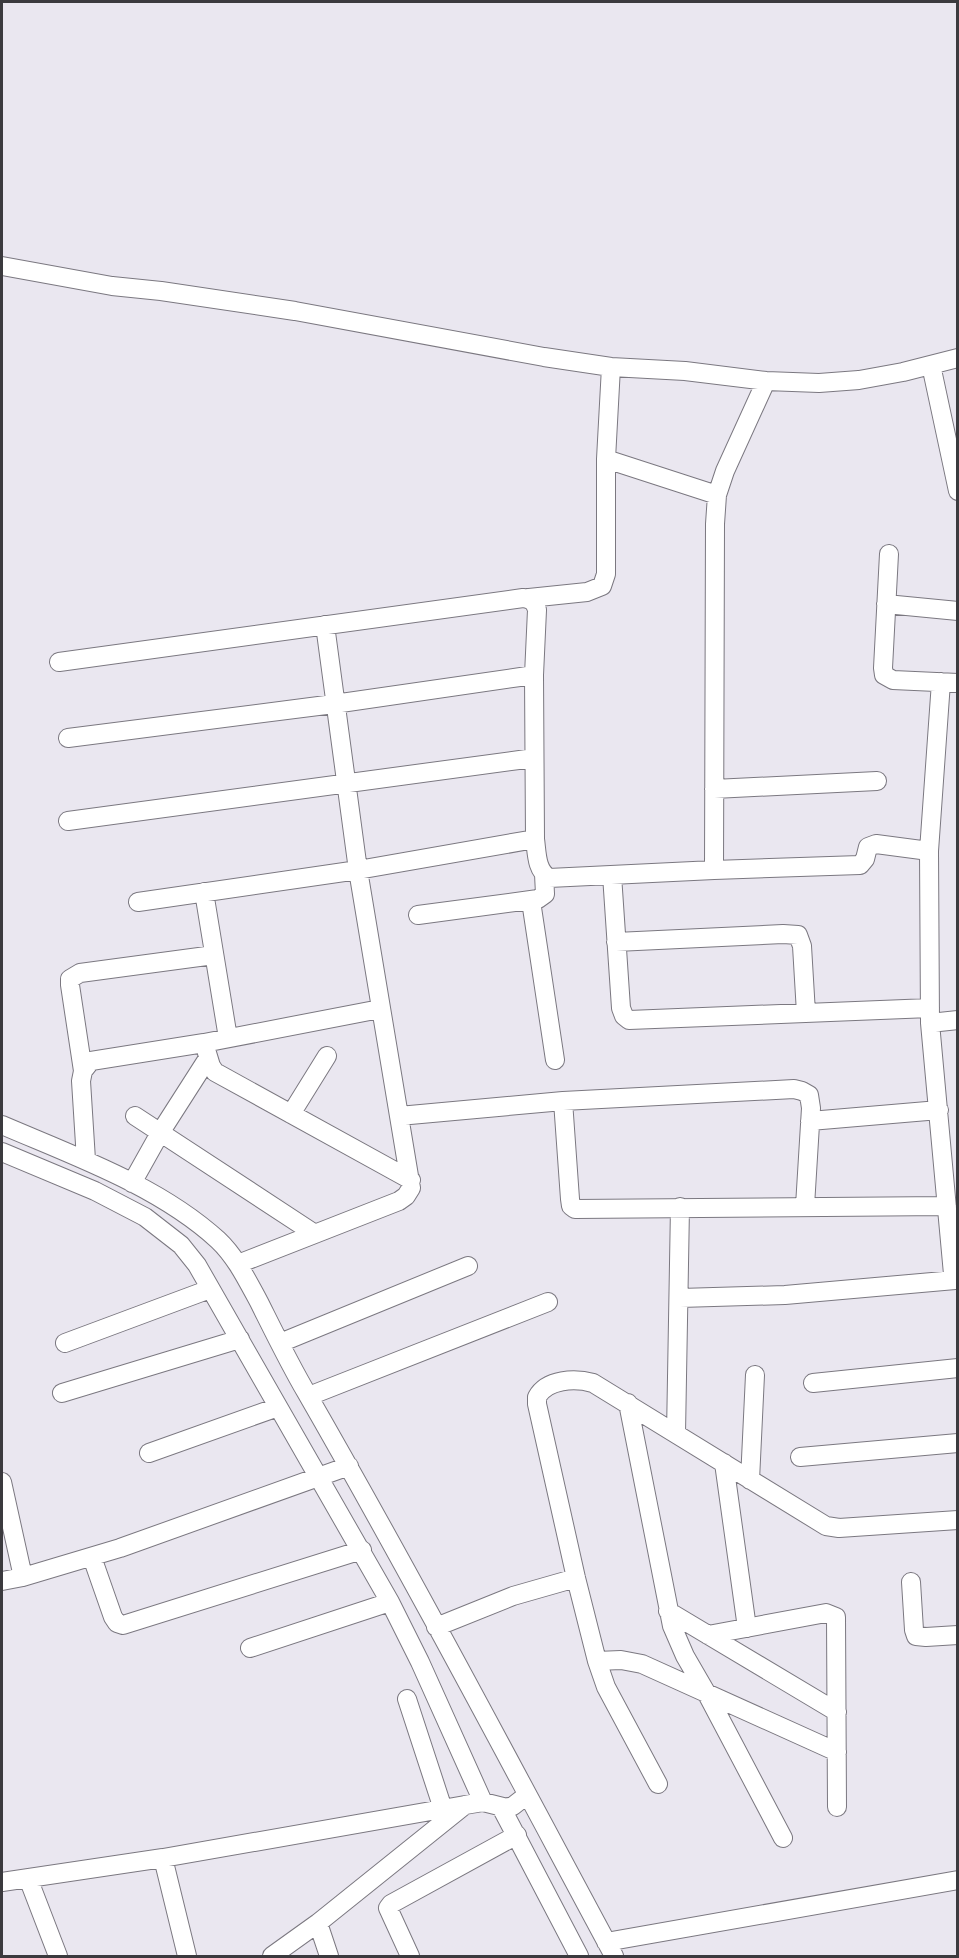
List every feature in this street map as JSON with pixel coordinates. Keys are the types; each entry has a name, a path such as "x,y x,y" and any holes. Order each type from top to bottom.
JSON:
{"street":[{"path":"2,266 112,286 295,311 544,357 611,367 685,371 766,381 819,383 859,380 957,358"},
{"path":"931,365 957,491"},
{"path":"59,662 523,598 587,592 602,586 606,574 606,459 611,367"},
{"path":"714,870 717,495 725,471 766,381"},
{"path":"606,459 717,495"},
{"path":"680,1298 785,1295 956,1280 930,1016 929,851 950,683 893,680 884,675 889,554"},
{"path":"529,598 534,602 537,610 534,675 535,839 539,867 549,878 860,865 865,859 868,848 876,844 929,851"},
{"path":"886,604 957,611"},
{"path":"238,1264 399,1201 411,1188 358,870 325,625"},
{"path":"68,738 334,704 534,675"},
{"path":"68,821 534,758"},
{"path":"714,789 877,781"},
{"path":"138,902 358,870 535,839"},
{"path":"418,915 531,901 545,894 544,874"},
{"path":"612,875 621,1008 624,1016 629,1020 806,1013 930,1016 957,1020"},
{"path":"204,892 228,1038"},
{"path":"531,901 555,1060"},
{"path":"616,942 798,935 802,946 806,1013"},
{"path":"86,1160 81,1081 83,1071 70,979 80,972 214,955"},
{"path":"83,1071 91,1061 105,1058 206,1050 228,1038 380,1009"},
{"path":"206,1050 215,1072 411,1180"},
{"path":"132,1183 206,1050"},
{"path":"291,1114 327,1056"},
{"path":"399,1116 563,1101 794,1089 809,1095 810,1121 805,1206"},
{"path":"563,1101 571,1206 575,1209 947,1206"},
{"path":"810,1121 939,1110"},
{"path":"135,1116 315,1234"},
{"path":"2,1125 86,1160 161,1198 197,1222 220,1242 238,1264 309,1396 362,1550 420,1662 509,1802 610,1949 957,1880"},
{"path":"2,1152 95,1191 145,1217 181,1245 197,1265 278,1407 334,1472 436,1627 509,1802 517,1835 579,1956"},
{"path":"676,1434 680,1207"},
{"path":"280,1343 468,1266"},
{"path":"65,1343 210,1289"},
{"path":"309,1396 548,1302"},
{"path":"62,1393 240,1339"},
{"path":"813,1383 957,1368"},
{"path":"750,1480 755,1375"},
{"path":"658,1784 606,1687 597,1661 576,1578 537,1398 545,1387 571,1380 593,1383 813,1519 832,1527 957,1520"},
{"path":"628,1403 672,1626 685,1656 783,1838"},
{"path":"149,1453 278,1407"},
{"path":"800,1457 957,1443"},
{"path":"724,1463 747,1628"},
{"path":"2,1581 92,1557 334,1472"},
{"path":"2,1482 4,1506 23,1577"},
{"path":"92,1557 113,1617 117,1623 123,1625 362,1550"},
{"path":"436,1627 513,1596 576,1578"},
{"path":"911,1582 916,1636 957,1635"},
{"path":"249,1648 390,1602"},
{"path":"668,1611 837,1712"},
{"path":"708,1635 826,1613 836,1617 837,1807"},
{"path":"597,1661 632,1661 837,1752"},
{"path":"407,1699 443,1809"},
{"path":"2,1882 163,1858 465,1805 509,1802"},
{"path":"272,1956 318,1923 465,1805"},
{"path":"410,1956 388,1908 391,1904 517,1835"},
{"path":"163,1858 187,1956"},
{"path":"28,1878 58,1956"},
{"path":"318,1923 329,1956"}]}
